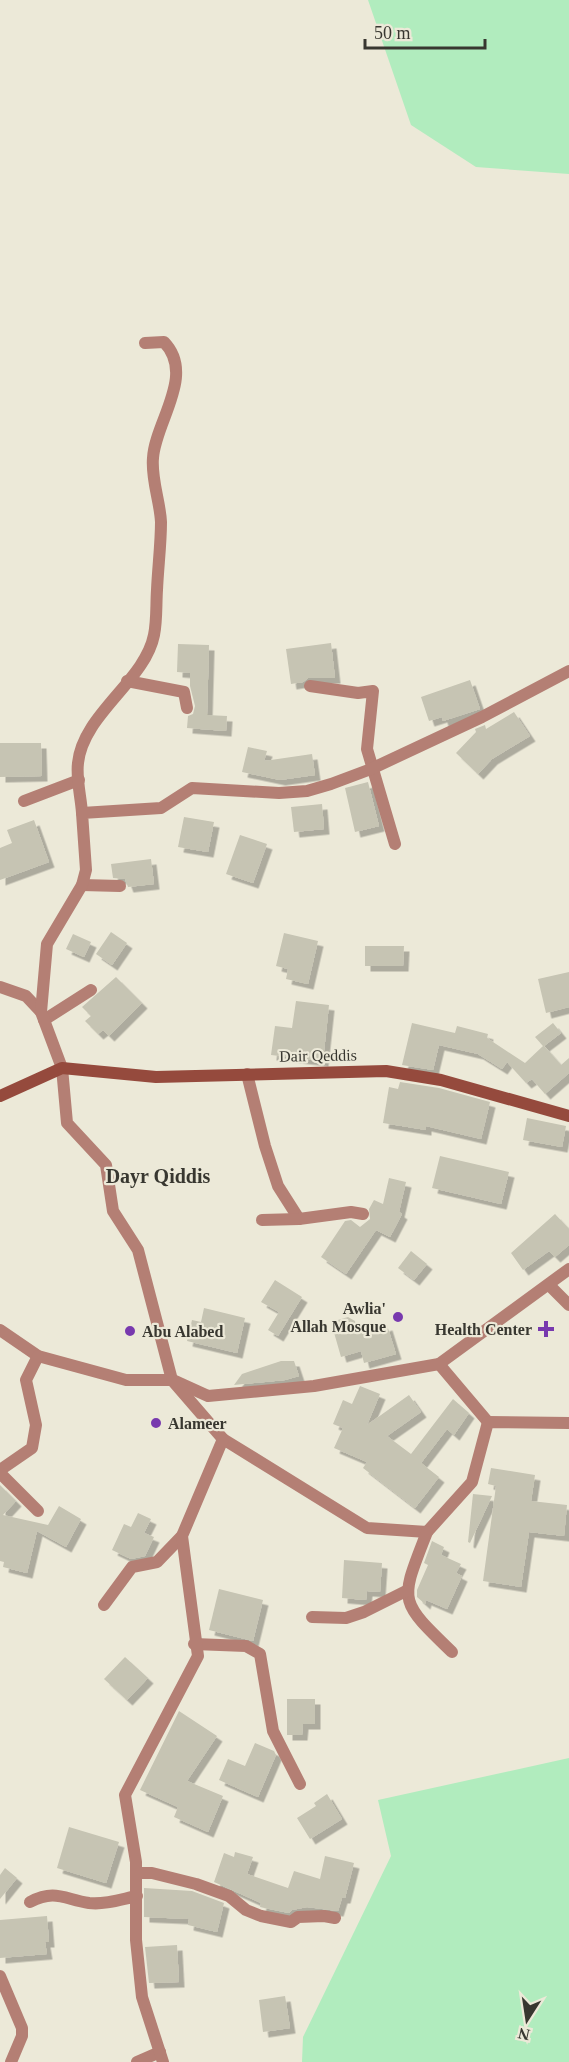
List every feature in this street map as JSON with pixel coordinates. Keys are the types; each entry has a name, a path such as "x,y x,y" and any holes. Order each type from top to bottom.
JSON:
{"main road":[{"name":"Dair Qeddis","path":"0,1096 62,1068 156,1077 386,1071 441,1080 569,1116"}],"street":[{"path":"43,1016 47,944 82,885 86,870 78,764 86,741 115,695 137,670 154,637 161,520 153,458 176,381 176,366 170,348 164,342 145,343"},
{"path":"82,813 161,808 192,788 279,793 307,790 371,769 482,717 569,672"},
{"path":"127,681 184,692 187,708"},
{"path":"310,686 358,693 373,691 367,749 371,769 395,844"},
{"path":"24,801 79,780"},
{"path":"82,885 120,886"},
{"path":"0,987 26,996 43,1016 62,1068 67,1123 106,1165 113,1211 138,1250 172,1380 223,1439 367,1528 427,1532"},
{"path":"43,1016 91,990"},
{"path":"247,1074 265,1146 278,1186 299,1219"},
{"path":"262,1220 299,1219 351,1212 363,1214"},
{"path":"0,1330 38,1356 126,1380 172,1380 208,1396 314,1386 439,1364 569,1269"},
{"path":"549,1285 569,1305"},
{"path":"38,1356 26,1380 36,1425 32,1448 0,1472 38,1510"},
{"path":"439,1364 488,1422 569,1423"},
{"path":"452,1652 409,1605 406,1591 427,1532 472,1482 488,1422"},
{"path":"104,1605 132,1567 158,1562 182,1536 223,1439"},
{"path":"137,2062 162,2057 142,1997 136,1940 136,1873 125,1795 198,1656 194,1644 182,1536"},
{"path":"312,1617 346,1618 364,1612 406,1591"},
{"path":"194,1644 246,1646 260,1654 273,1731 300,1784"},
{"path":"136,1873 152,1873 196,1884 229,1896 246,1910 261,1917 291,1922 298,1917 335,1918"},
{"path":"30,1902 45,1895 67,1896 90,1903 105,1903 137,1896"},
{"path":"0,1976 22,2028 22,2036 11,2062"}],"green space":[{"path":"368,0 569,0 569,174 476,167 411,125"},
{"path":"569,1758 569,2062 302,2062 303,2037 391,1856 378,1800"}],"building":[{"path":"331,643 335,678 308,678 303,682 291,684 286,649"},
{"path":"178,644 209,645 207,715 227,716 226,731 187,728 188,716 193,714 195,706 190,686 190,673 177,672"},
{"path":"470,680 480,709 443,721 442,717 429,721 421,697"},
{"path":"514,712 530,736 492,759 478,774 456,753 476,732 475,729 485,725 486,729"},
{"path":"0,743 41,743 42,776 0,777"},
{"path":"248,747 267,751 264,761 312,754 315,775 280,780 242,772"},
{"path":"368,782 379,826 355,832 345,788"},
{"path":"322,804 324,829 294,832 291,807"},
{"path":"184,817 214,822 208,852 178,847"},
{"path":"34,820 49,862 0,880 0,848 12,843 7,830"},
{"path":"240,835 267,844 253,883 226,874"},
{"path":"151,859 154,884 128,887 125,879 113,878 111,864"},
{"path":"111,932 127,943 112,965 96,954"},
{"path":"284,933 318,941 308,984 286,979 288,969 276,966"},
{"path":"73,934 91,942 84,957 66,949"},
{"path":"365,946 404,946 403,966 365,966"},
{"path":"569,972 569,1007 546,1013 538,979"},
{"path":"116,977 142,1003 109,1036 103,1030 98,1034 85,1021 91,1016 82,1007"},
{"path":"296,1001 329,1005 323,1061 271,1055 275,1026 292,1028"},
{"path":"412,1023 455,1033 457,1026 488,1034 487,1038 525,1063 543,1046 535,1037 553,1023 561,1033 544,1046 561,1065 569,1058 569,1073 545,1094 532,1079 526,1083 507,1062 502,1069 478,1054 439,1045 433,1070 402,1065"},
{"path":"400,1082 439,1088 490,1102 481,1139 426,1126 426,1130 383,1123 389,1087 398,1089"},
{"path":"527,1118 566,1126 562,1147 523,1140"},
{"path":"440,1156 509,1172 501,1204 432,1188"},
{"path":"389,1178 406,1182 399,1212 402,1214 390,1237 376,1230 346,1274 321,1257 345,1221 351,1220 360,1227 370,1219 369,1209 374,1200 383,1204"},
{"path":"555,1214 569,1229 569,1245 555,1257 549,1251 523,1270 511,1253"},
{"path":"411,1251 427,1264 414,1280 398,1268"},
{"path":"275,1280 302,1297 278,1336 268,1330 279,1312 261,1302"},
{"path":"204,1308 245,1318 237,1353 187,1341 192,1320 201,1322"},
{"path":"348,1317 355,1321 358,1334 387,1325 396,1354 364,1363 361,1351 341,1357 331,1322"},
{"path":"281,1361 294,1361 299,1376 285,1380 234,1385 242,1374"},
{"path":"360,1386 380,1394 367,1425 409,1395 421,1412 387,1436 411,1454 453,1399 469,1413 454,1435 447,1429 421,1463 439,1477 415,1508 363,1468 367,1462 334,1448 343,1428 333,1424 343,1400 352,1404"},
{"path":"491,1468 535,1475 531,1501 567,1505 564,1536 529,1532 521,1587 483,1581 496,1486 488,1484"},
{"path":"0,1485 16,1501 3,1515 48,1525 59,1506 81,1519 66,1547 37,1531 27,1573 3,1567 4,1562 0,1561"},
{"path":"473,1494 492,1496 470,1543 468,1542"},
{"path":"138,1513 151,1519 144,1533 154,1537 145,1556 131,1559 112,1550 124,1524 131,1527"},
{"path":"432,1541 444,1547 441,1555 461,1564 456,1573 462,1576 447,1609 426,1600 425,1604 417,1597 417,1590 428,1565 424,1563"},
{"path":"344,1560 382,1563 380,1592 367,1591 366,1600 342,1598"},
{"path":"219,1589 263,1600 253,1641 209,1630"},
{"path":"125,1657 148,1678 127,1700 104,1679"},
{"path":"287,1699 315,1699 315,1724 303,1724 302,1735 287,1735"},
{"path":"179,1711 217,1736 187,1781 223,1796 208,1832 174,1817 178,1807 140,1790"},
{"path":"255,1743 274,1751 276,1755 258,1797 219,1780 228,1759 245,1766"},
{"path":"327,1794 342,1819 310,1839 297,1818 316,1806 314,1803"},
{"path":"69,1827 119,1842 106,1883 57,1868"},
{"path":"235,1852 253,1857 247,1874 288,1888 294,1871 320,1879 325,1856 354,1863 345,1898 342,1898 338,1911 307,1907 292,1910 289,1913 260,1907 261,1903 214,1882 224,1853 234,1857"},
{"path":"5,1868 17,1878 0,1899 0,1875"},
{"path":"144,1888 192,1891 224,1903 217,1932 188,1925 189,1919 144,1917"},
{"path":"47,1916 49,1942 45,1942 47,1954 0,1958 0,1920"},
{"path":"177,1945 179,1982 149,1983 145,1947"},
{"path":"285,1996 290,2028 263,2032 259,2000"}],"place":[{"name":"Awlia' Allah Mosque","path":"398,1317"},
{"name":"Health Center","path":"546,1329"},
{"name":"Abu Alabed","path":"130,1331"},
{"name":"Alameer","path":"156,1423"}],"district":[{"name":"Dayr Qiddis","path":"158,1176"}]}
